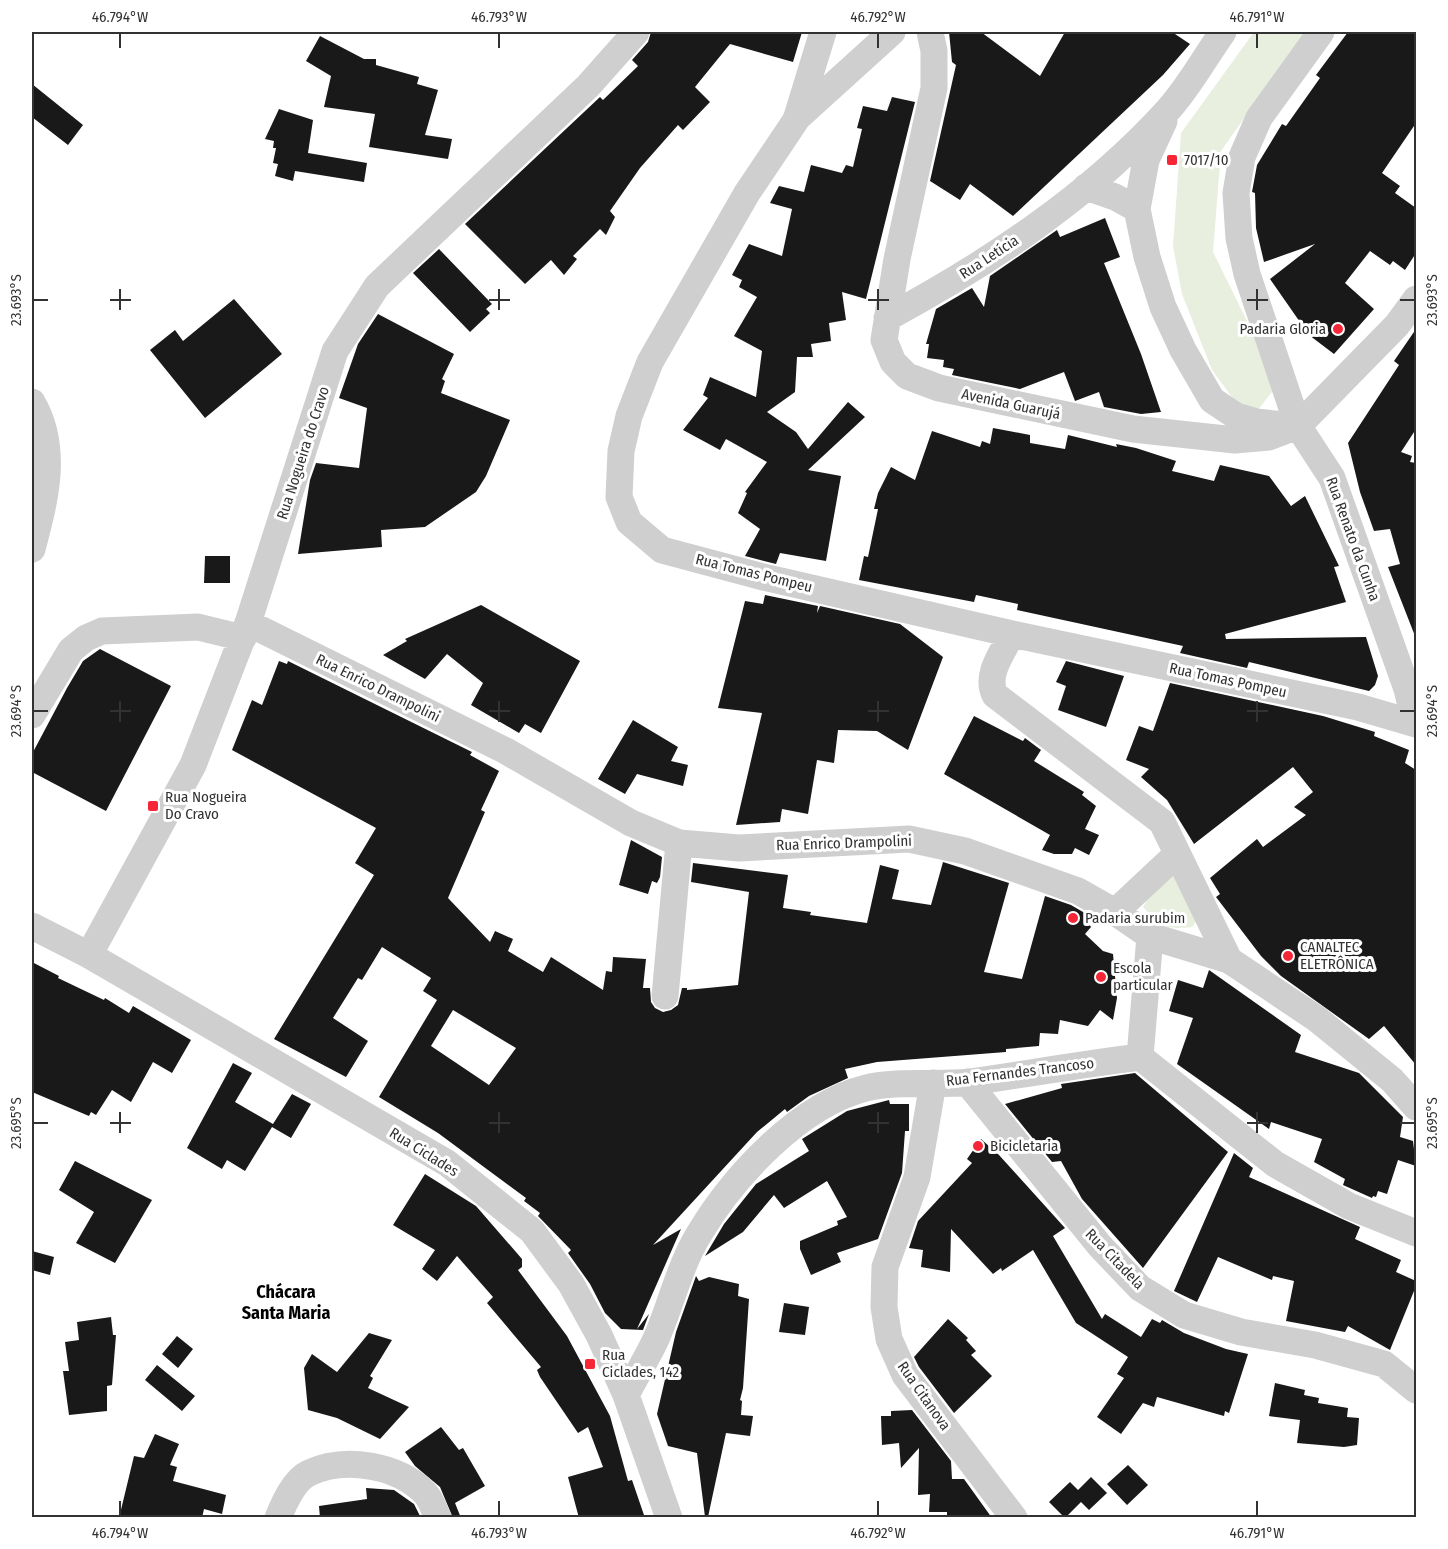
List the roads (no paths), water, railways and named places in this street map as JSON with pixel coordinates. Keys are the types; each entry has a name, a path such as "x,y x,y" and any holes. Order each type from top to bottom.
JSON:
{"street":[{"name":"Rua Nogueira do Cravo","path":"88,956 193,765 246,631 335,351 376,286 588,86 636,32"},
{"name":"Rua Tomas Pompeu","path":"823,32 796,120 747,193 650,362 629,416 621,451 619,497 629,522 662,550 763,577 1012,634 1358,707 1416,723"},
{"path":"796,120 892,32"},
{"name":"Avenida Guarujá","path":"930,32 934,51 934,88 886,318 884,340 893,363 907,376 939,388 1122,427 1235,440 1269,437 1298,426 1397,326 1416,299"},
{"name":"Rua Letícia","path":"886,318 1001,252 1086,187 1169,109 1223,32"},
{"name":"Rua Renato da Cunha","path":"1321,32 1259,118 1242,157 1236,193 1239,238 1247,274 1298,426 1332,478 1407,689 1416,723"},
{"path":"1169,109 1146,160 1137,209 1147,257 1163,307 1183,350 1212,400 1236,416 1256,422 1298,426"},
{"path":"1086,187 1115,197 1137,209"},
{"path":"1190,436 1212,400"},
{"path":"32,402 40,417 48,460 46,499 32,549"},
{"name":"Rua Enrico Drampolini","path":"32,715 71,650 86,638 102,631 198,627 246,631 506,751 631,823 678,843 739,848 909,839 965,851 1067,887 1115,912 1150,936 1229,960 1317,1019 1392,1080 1416,1107"},
{"path":"1012,634 992,674 991,686 995,695 1162,822 1229,960"},
{"path":"665,996 678,843"},
{"path":"1115,912 1177,854"},
{"name":"Rua Ciclades","path":"32,926 447,1163 532,1231 571,1284 599,1335 626,1395 669,1518"},
{"path":"1150,936 1140,1057 1275,1164 1349,1206 1416,1233"},
{"name":"Rua Fernandes Trancoso","path":"626,1395 656,1339 679,1276 698,1235 757,1158 799,1122 838,1099 865,1089 889,1084 967,1082 1140,1057"},
{"name":"Rua Citadela","path":"967,1082 1092,1237 1140,1288 1184,1315 1241,1332 1315,1345 1384,1365 1416,1390"},
{"name":"Rua Citanova","path":"933,1083 917,1177 885,1267 884,1307 889,1339 906,1375 1014,1518"},
{"path":"278,1518 285,1499 308,1473 351,1463 395,1473 426,1494 438,1518"}],"place":[{"name":"7017/10","path":"1172,160"},
{"name":"Padaria Gloria","path":"1338,329"},
{"name":"Rua Nogueira Do Cravo","path":"153,806"},
{"name":"Padaria surubim","path":"1073,918"},
{"name":"CANALTEC ELETRÔNICA","path":"1288,956"},
{"name":"Escola particular","path":"1101,977"},
{"name":"Bicicletaria","path":"978,1146"},
{"name":"Rua Ciclades, 142","path":"590,1364"}],"district":[{"name":"Chácara Santa Maria","path":"286,1302"}]}
